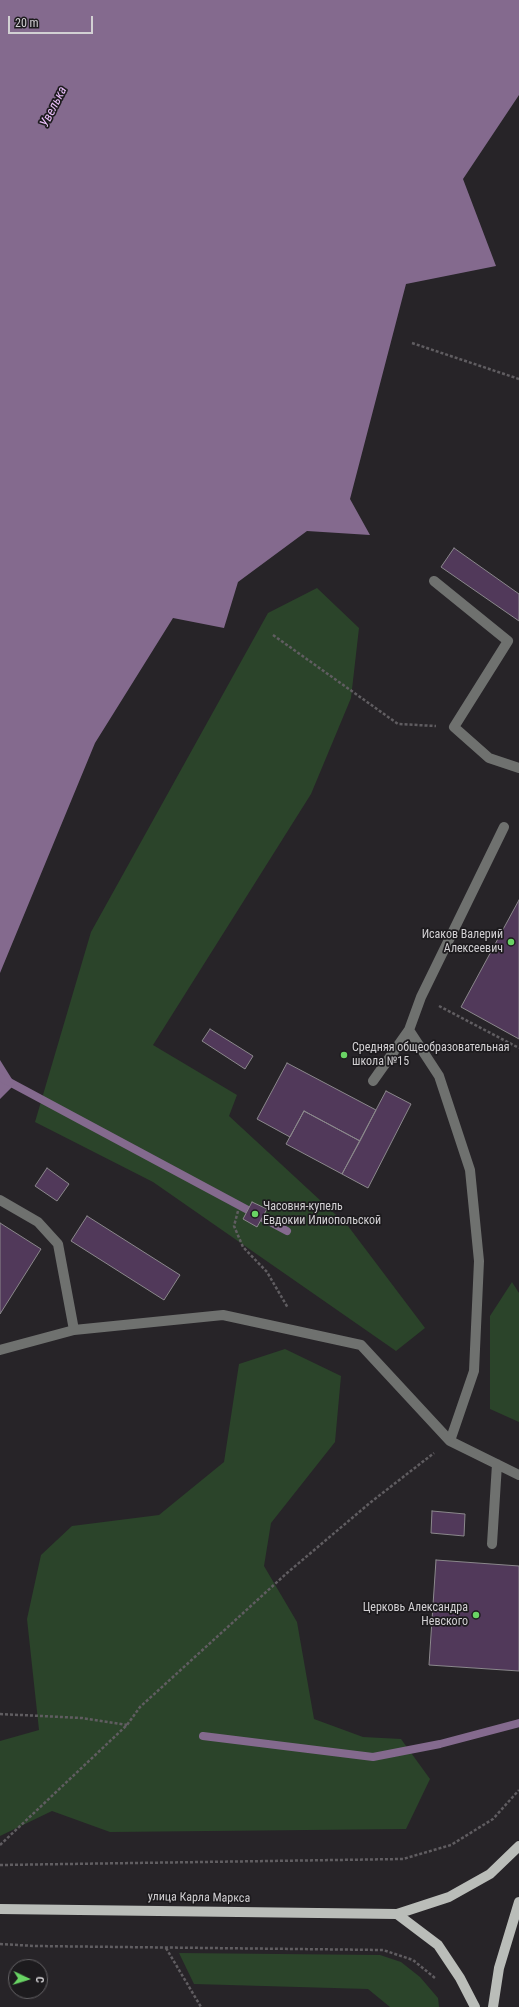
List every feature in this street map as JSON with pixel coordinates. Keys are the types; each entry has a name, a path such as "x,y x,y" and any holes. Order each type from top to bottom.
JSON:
{"main road":[{"name":"улица Карла Маркса","path":"0,1909 397,1914 448,1897 490,1874 519,1846"},
{"path":"493,2007 499,1968 519,1902"},
{"path":"397,1914 438,1945 460,1978 475,2007"}],"street":[{"path":"434,581 508,641 454,727 488,758 519,768"},
{"path":"373,1081 409,1030 421,997 504,827"},
{"path":"409,1030 439,1076 470,1170 478,1254 474,1371 450,1441"},
{"path":"0,1200 38,1222 58,1244 74,1330"},
{"path":"0,1350 74,1330 223,1314 361,1345 450,1441 519,1475"},
{"path":"492,1544 497,1464"}],"path":[{"path":"412,343 519,379"},
{"path":"273,635 398,724 454,727"},
{"path":"421,997 519,1048"},
{"path":"238,1211 234,1226 243,1247 267,1272 302,1332"},
{"path":"0,1845 127,1725 140,1708 287,1573 371,1502 450,1441"},
{"path":"0,1714 82,1718 127,1725"},
{"path":"0,1865 403,1859 451,1845 493,1819 519,1790"},
{"path":"0,1944 35,1946 382,1950 413,1960 437,1980"},
{"path":"166,1948 201,2007"}],"green space":[{"path":"317,588 359,628 351,698 311,794 153,1045 237,1095 229,1116 348,1226 425,1328 396,1351 153,1182 35,1122 91,932 268,613"},
{"path":"512,1282 519,1293 519,1422 490,1409 490,1316"},
{"path":"285,1349 341,1376 335,1442 271,1523 264,1566 297,1622 314,1719 363,1737 401,1739 430,1779 406,1829 110,1832 52,1811 0,1836 0,1741 39,1730 27,1619 41,1555 72,1526 159,1515 224,1462 239,1364"},
{"path":"179,1953 380,1955 401,1962 420,1977 438,1998 439,2007 390,2007 368,1989 194,1984"}],"water":[{"name":"Увелька","path":"0,0 519,0 519,95 463,179 496,266 406,284 350,499 370,535 307,531 238,582 224,628 173,618 95,743 0,973"},
{"path":"0,1060 15,1084 0,1099"}],"building":[{"path":"454,548 519,594 519,621 441,567"},
{"path":"519,900 519,1039 461,1007"},
{"path":"210,1029 253,1056 245,1069 202,1041"},
{"path":"287,1063 376,1110 360,1141 304,1111 290,1137 257,1119"},
{"path":"386,1091 411,1104 368,1188 342,1174"},
{"path":"304,1111 360,1141 342,1174 286,1144"},
{"path":"47,1168 69,1184 57,1201 35,1186"},
{"name":"Часовня-купель Евдокии Илиопольской","path":"252,1202 267,1209 257,1227 243,1219"},
{"path":"87,1216 180,1275 164,1300 71,1241"},
{"path":"0,1223 41,1249 0,1314"},
{"path":"432,1511 465,1514 464,1536 431,1533"},
{"name":"Церковь Александра Невского","path":"436,1560 519,1566 519,1671 429,1665"}],"waterway":[{"path":"0,1077 287,1231"},
{"path":"203,1736 373,1757 440,1744 519,1723"}],"place":[{"name":"Исаков Валерий Алексеевич","path":"511,942"},
{"name":"Средняя общеобразовательная школа №15","path":"344,1055"},
{"name":"Часовня-купель Евдокии Илиопольской","path":"255,1214"},
{"name":"Церковь Александра Невского","path":"476,1615"}]}
